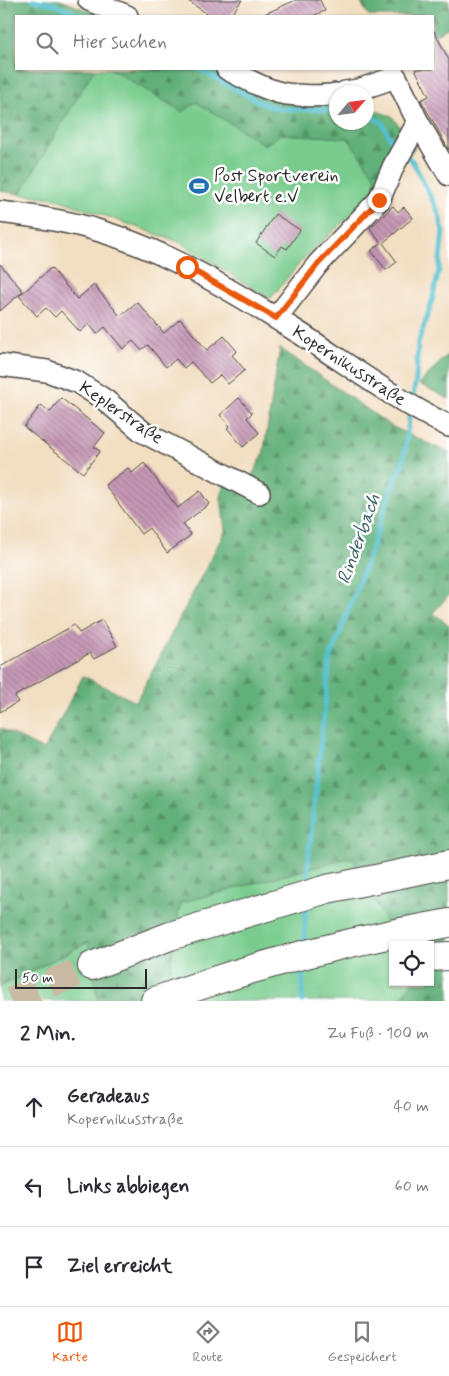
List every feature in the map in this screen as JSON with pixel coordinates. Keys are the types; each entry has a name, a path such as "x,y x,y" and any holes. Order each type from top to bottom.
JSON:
{"highway":[{"path":"92,966 170,936 248,911 327,889 449,864"},
{"path":"155,1001 182,991 342,944 449,923"},
{"path":"342,944 389,951"},
{"path":"434,957 449,956"}],"street":[{"path":"89,0 125,15"},
{"path":"229,70 275,92 329,94"},
{"path":"373,85 396,77 413,131 449,175"},
{"path":"276,318 318,264 379,200 394,165 413,131"},
{"name":"Kopernikusstraße","path":"0,212 69,223 100,231 159,253 276,318 398,398 441,422"},
{"name":"Keplerstraße","path":"0,365 47,371 77,382 105,400 143,432 259,493"}],"green space":[{"path":"0,0 60,0 99,15 15,15 15,70 93,70 20,194 0,191"},
{"path":"359,0 449,0 449,27 434,35 434,15 368,15"},
{"name":"Post Sportverein Velbert e.V","path":"93,70 113,70 183,112 196,102 280,134 348,138 376,178 372,196 305,257 270,299 179,242 54,198 20,194"},
{"path":"113,70 215,70 272,97 329,102 329,130 374,130 374,110 392,116 415,148 372,196 376,178 348,138 281,134 265,145 196,102 183,112"},
{"path":"280,348 391,426 449,453 449,595 433,613 449,625 449,1001 399,1001 410,986 434,986 434,941 396,941 352,857 180,903 165,1001 98,1001 88,942 0,987 0,728 44,750 83,676 136,702 225,531 221,498 224,481 249,481 263,455"},
{"path":"449,353 449,399 419,384"},
{"path":"353,857 396,941 389,941 389,986 410,986 399,1001 165,1001 180,903"},
{"path":"89,942 98,1001 0,1001 0,987"}],"building":[{"path":"187,0 242,0 231,15 209,15"},
{"path":"296,0 320,0 325,11 315,15 262,15"},
{"path":"434,31 449,60 449,150 421,100 429,96 416,70 434,70"},
{"path":"393,206 398,212 404,207 413,218 383,243 397,262 386,270 371,251 381,243 370,228"},
{"path":"275,214 300,230 287,249 282,246 275,256 256,243"},
{"path":"0,264 23,291 0,311"},
{"path":"51,268 77,299 94,285 120,316 137,302 164,333 180,319 207,350 224,336 237,351 232,355 245,370 228,384 220,375 210,383 191,362 184,368 176,359 166,367 148,345 141,350 133,341 123,349 105,327 97,334 89,324 80,332 61,311 55,317 46,308 37,316 19,296"},
{"path":"61,398 105,433 94,447 100,451 83,473 24,427 41,405 50,412"},
{"path":"239,398 252,413 247,418 259,433 243,447 227,428 230,426 220,415"},
{"path":"144,463 178,508 200,491 209,504 183,524 191,535 167,553 149,528 141,534 105,485 128,468 132,473"},
{"path":"102,620 117,646 94,659 90,653 45,678 15,696 18,702 0,712 0,667 74,625 79,633"}],"waterway":[{"name":"Rinderbach","path":"33,0 54,4 79,15"},
{"name":"Rinderbach","path":"201,70 261,103 280,109 329,110"},
{"name":"Rinderbach","path":"374,118 382,122 392,142 398,147"},
{"name":"Rinderbach","path":"406,155 413,162 438,211 443,231 439,270 432,301 418,344 416,380 412,401"},
{"name":"Rinderbach","path":"307,886 330,659 393,485 403,463 410,412"},
{"name":"Rinderbach","path":"304,946 306,904"},
{"name":"Rinderbach","path":"302,1001 303,964"}],"tunnel":[{"path":"11,1001 92,966"}],"place":[{"name":"Post Sportverein Velbert e.V","path":"199,186"}],"route":[{"path":"187,267 276,318 318,264 379,200"}]}
